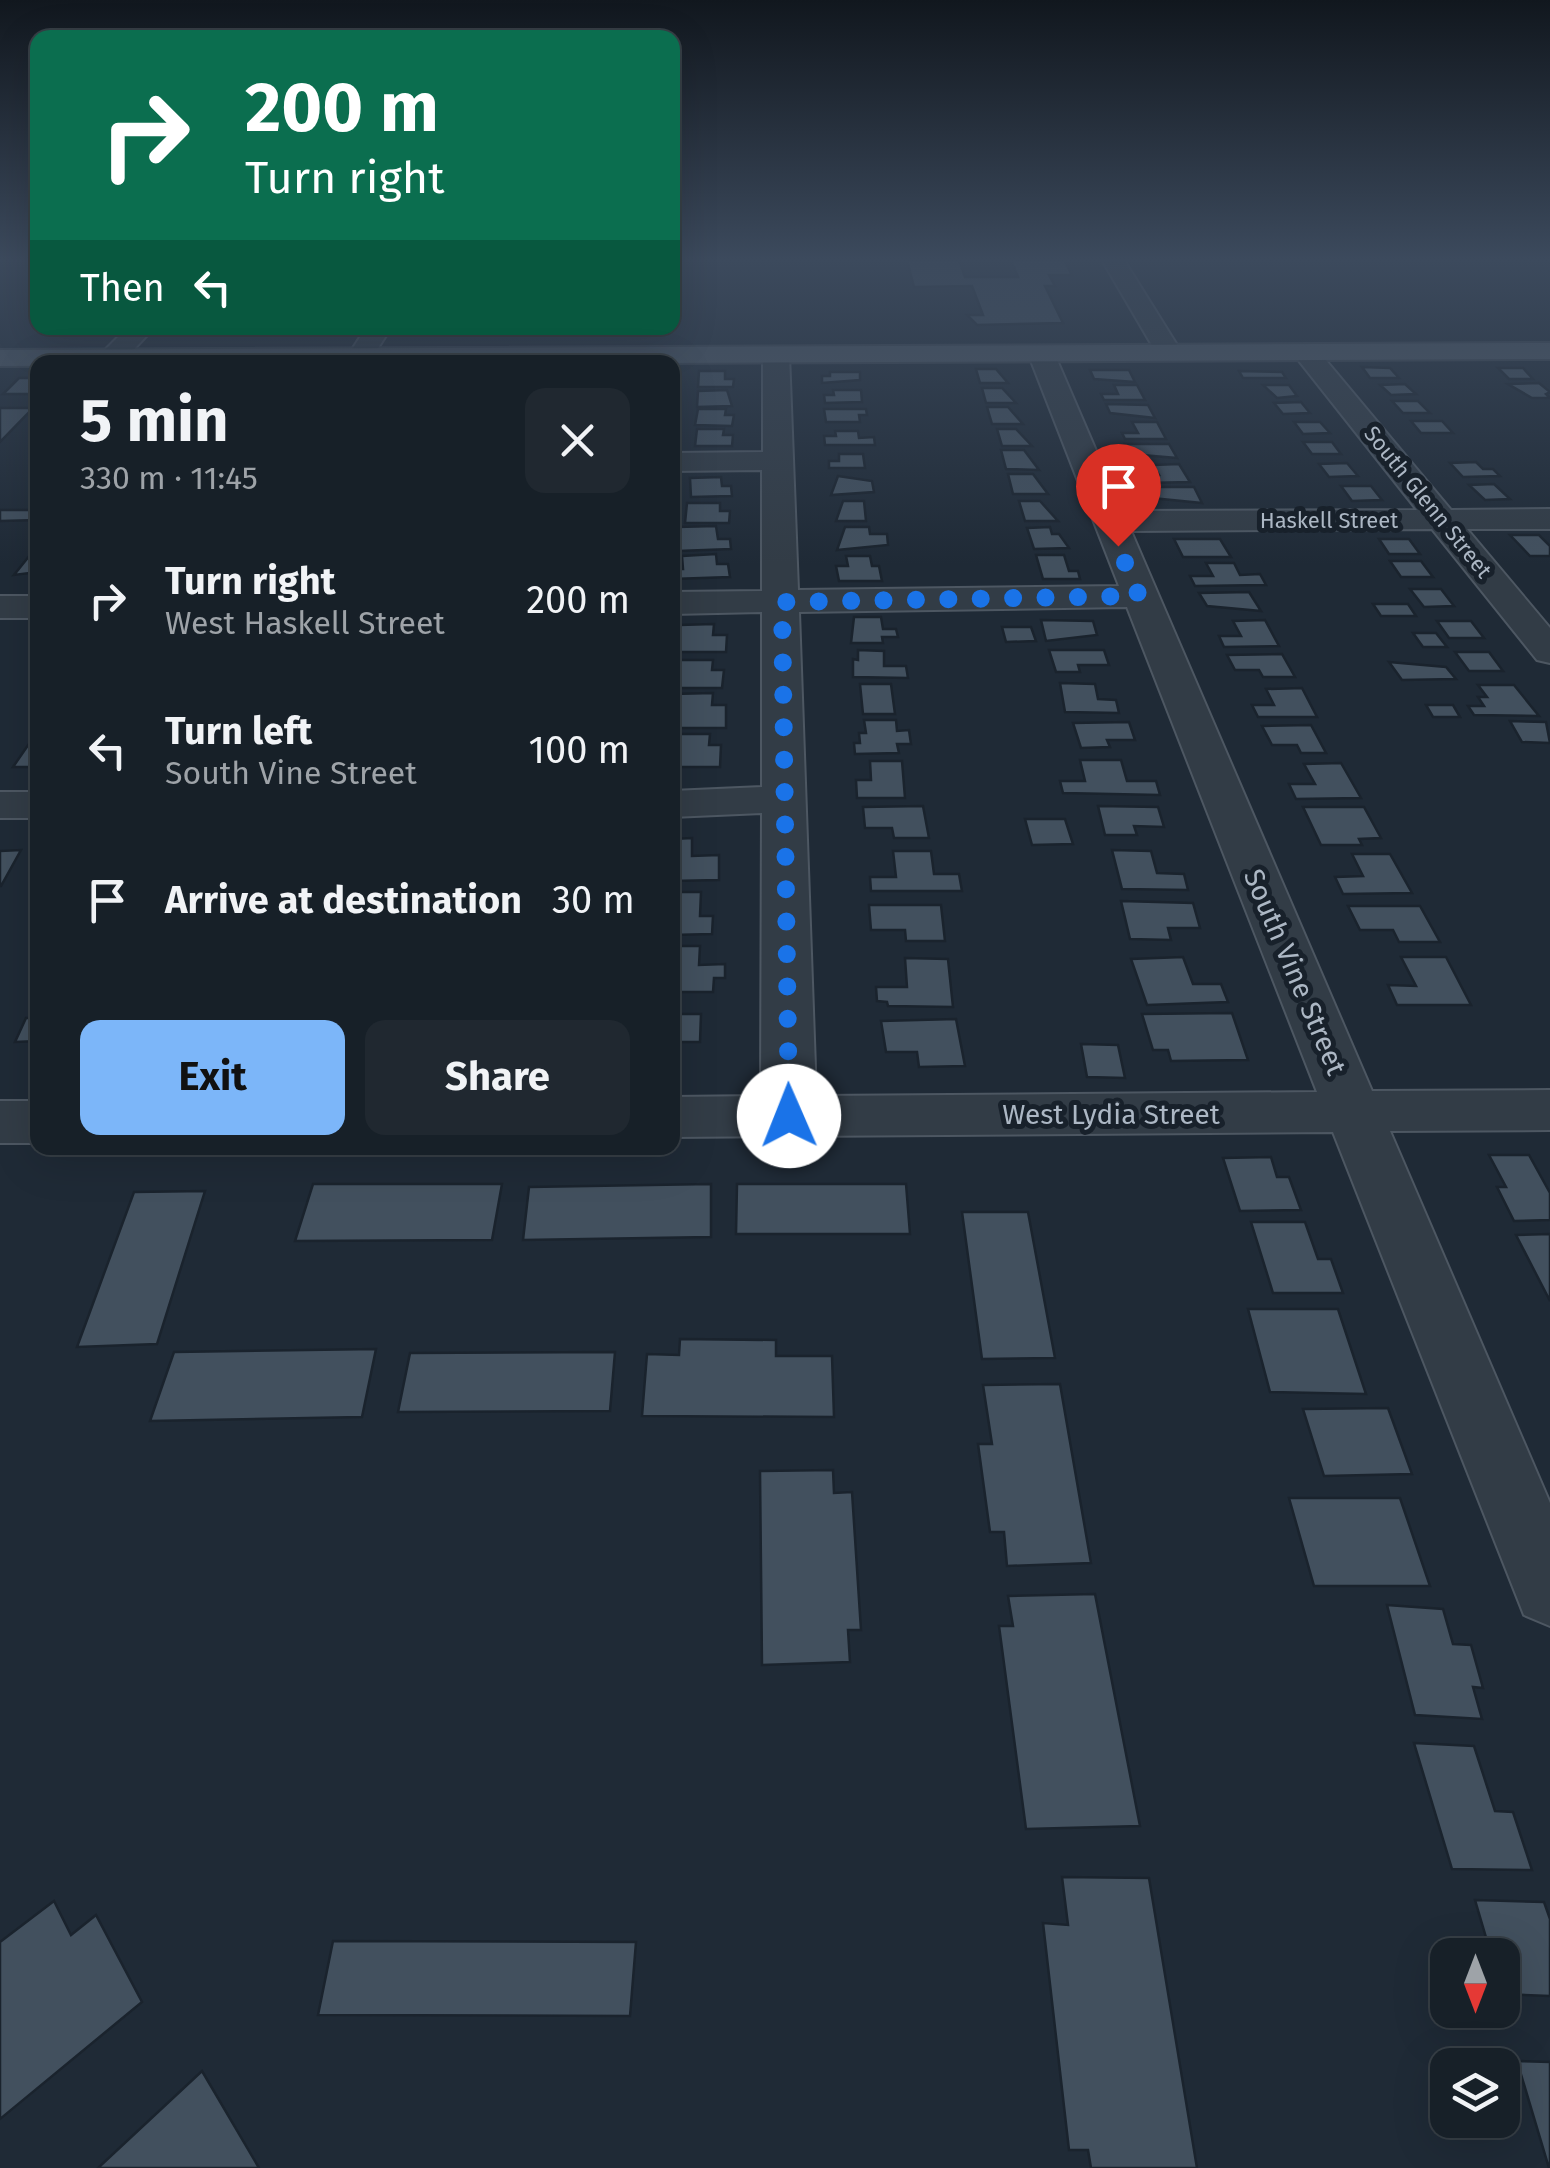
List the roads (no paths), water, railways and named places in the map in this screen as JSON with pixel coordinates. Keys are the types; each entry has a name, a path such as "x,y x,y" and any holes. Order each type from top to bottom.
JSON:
{"street":[{"path":"776,361 789,1116"},
{"name":"South Vine Street","path":"1044,361 1550,1590"},
{"name":"South Glenn Street","path":"1312,361 1550,652"},
{"path":"680,462 779,461"},
{"name":"Haskell Street","path":"1108,521 1550,519"},
{"path":"680,603 1139,596"},
{"path":"0,607 30,606"},
{"path":"680,804 785,799"},
{"path":"0,805 30,805"},
{"name":"West Lydia Street","path":"680,1118 1550,1110"},
{"path":"0,1122 30,1122"}]}
